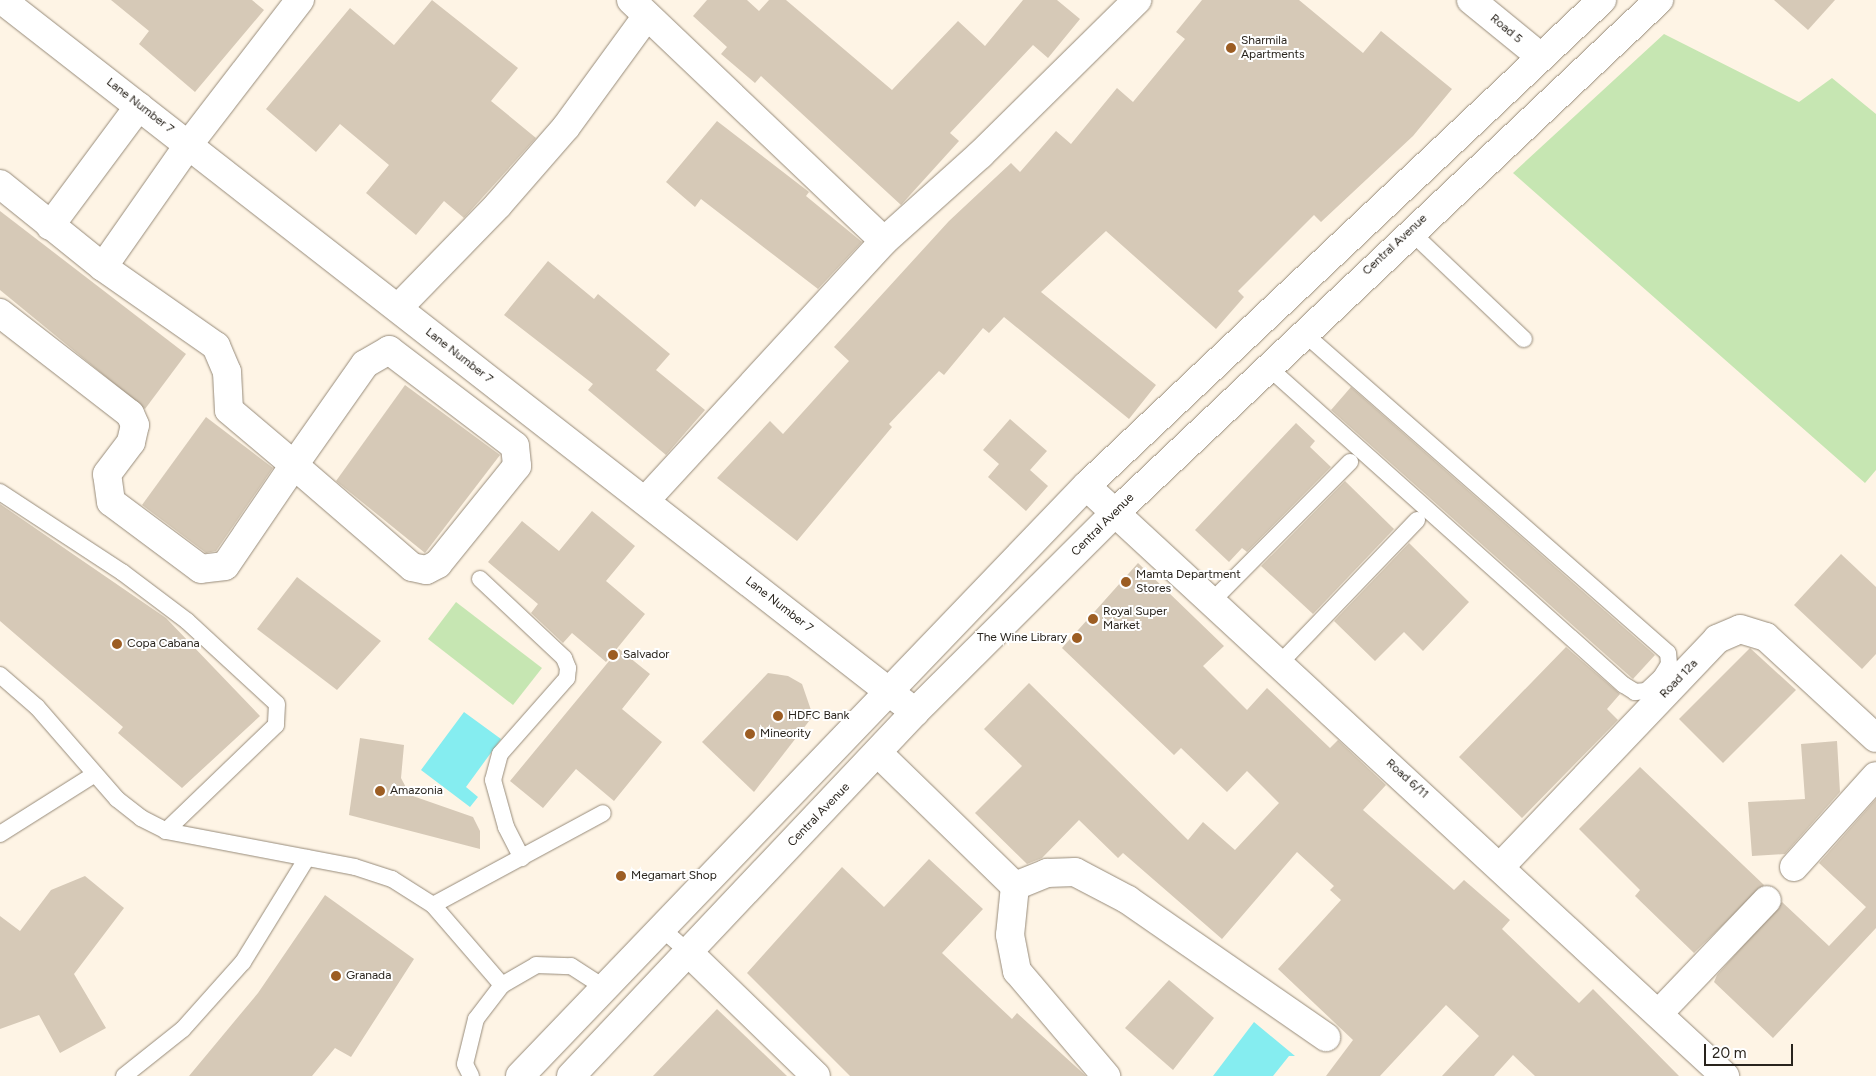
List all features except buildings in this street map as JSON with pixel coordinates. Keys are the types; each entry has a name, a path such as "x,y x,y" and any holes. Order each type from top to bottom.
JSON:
{"street":[{"name":"Lane Number 7","path":"2,0 916,712"},
{"path":"103,267 189,144 300,0"},
{"name":"Road 5","path":"1471,0 1541,58"},
{"path":"520,1076 1086,486 1602,0"},
{"name":"Central Avenue","path":"571,1076 916,712 1115,513 1647,4"},
{"path":"398,308 498,206 566,127 639,8 884,240"},
{"path":"645,501 884,240 980,155 1127,8"},
{"path":"50,226 139,106"},
{"path":"0,184 103,267 216,346 227,372 229,410 294,465 412,567 426,570 438,564 519,458 515,446 390,350 365,364 294,465 225,566 201,568 111,502 107,474 131,442 135,426 130,414 0,313"},
{"name":"Road 6/11","path":"1086,486 1502,865 1725,1076"},
{"name":"Road 12a","path":"1502,865 1717,639 1740,628 1766,637 1876,738"},
{"path":"878,753 1015,886"},
{"path":"1794,866 1876,776"},
{"path":"1015,886 1048,873 1076,872 1128,900 1326,1037"},
{"path":"1015,886 1010,935 1016,971 1106,1076"},
{"path":"1659,1013 1767,900"},
{"path":"688,952 805,1072"}],"lane":[{"path":"1410,231 1524,339"},
{"path":"1268,367 1624,685 1635,692 1646,691 1661,677 1669,664 1668,653 1303,332"},
{"path":"1212,601 1350,462"},
{"path":"0,492 183,618 277,704 276,725 166,831"},
{"path":"1280,663 1417,520"},
{"path":"480,579 564,658 568,668 567,678 500,754 492,780 506,827 522,858"},
{"path":"0,676 37,707 117,799 166,831 307,858 392,880 433,905 502,985"},
{"path":"0,834 95,774"},
{"path":"433,905 603,813"},
{"path":"124,1076 182,1029 243,962 307,858"},
{"path":"662,929 688,952"},
{"path":"471,1076 466,1064 476,1019 502,985 536,965 554,965 571,966 605,988"}],"green space":[{"path":"1664,34 1799,102 1832,78 1876,114 1876,470 1865,483 1513,173"},
{"path":"456,602 542,668 513,705 428,639"}],"water":[{"path":"464,712 501,739 466,787 478,797 470,807 421,770"},
{"path":"1254,1022 1295,1056 1289,1056 1273,1076 1213,1076"}],"place":[{"name":"Sharmila Apartments","path":"1231,48"},
{"name":"Mamta Department Stores","path":"1126,582"},
{"name":"Royal Super Market","path":"1093,619"},
{"name":"The Wine Library","path":"1077,638"},
{"name":"Copa Cabana","path":"117,644"},
{"name":"Salvador","path":"613,655"},
{"name":"HDFC Bank","path":"778,716"},
{"name":"Mineority","path":"750,734"},
{"name":"Amazonia","path":"380,791"},
{"name":"Megamart Shop","path":"621,876"},
{"name":"Granada","path":"336,976"}]}
